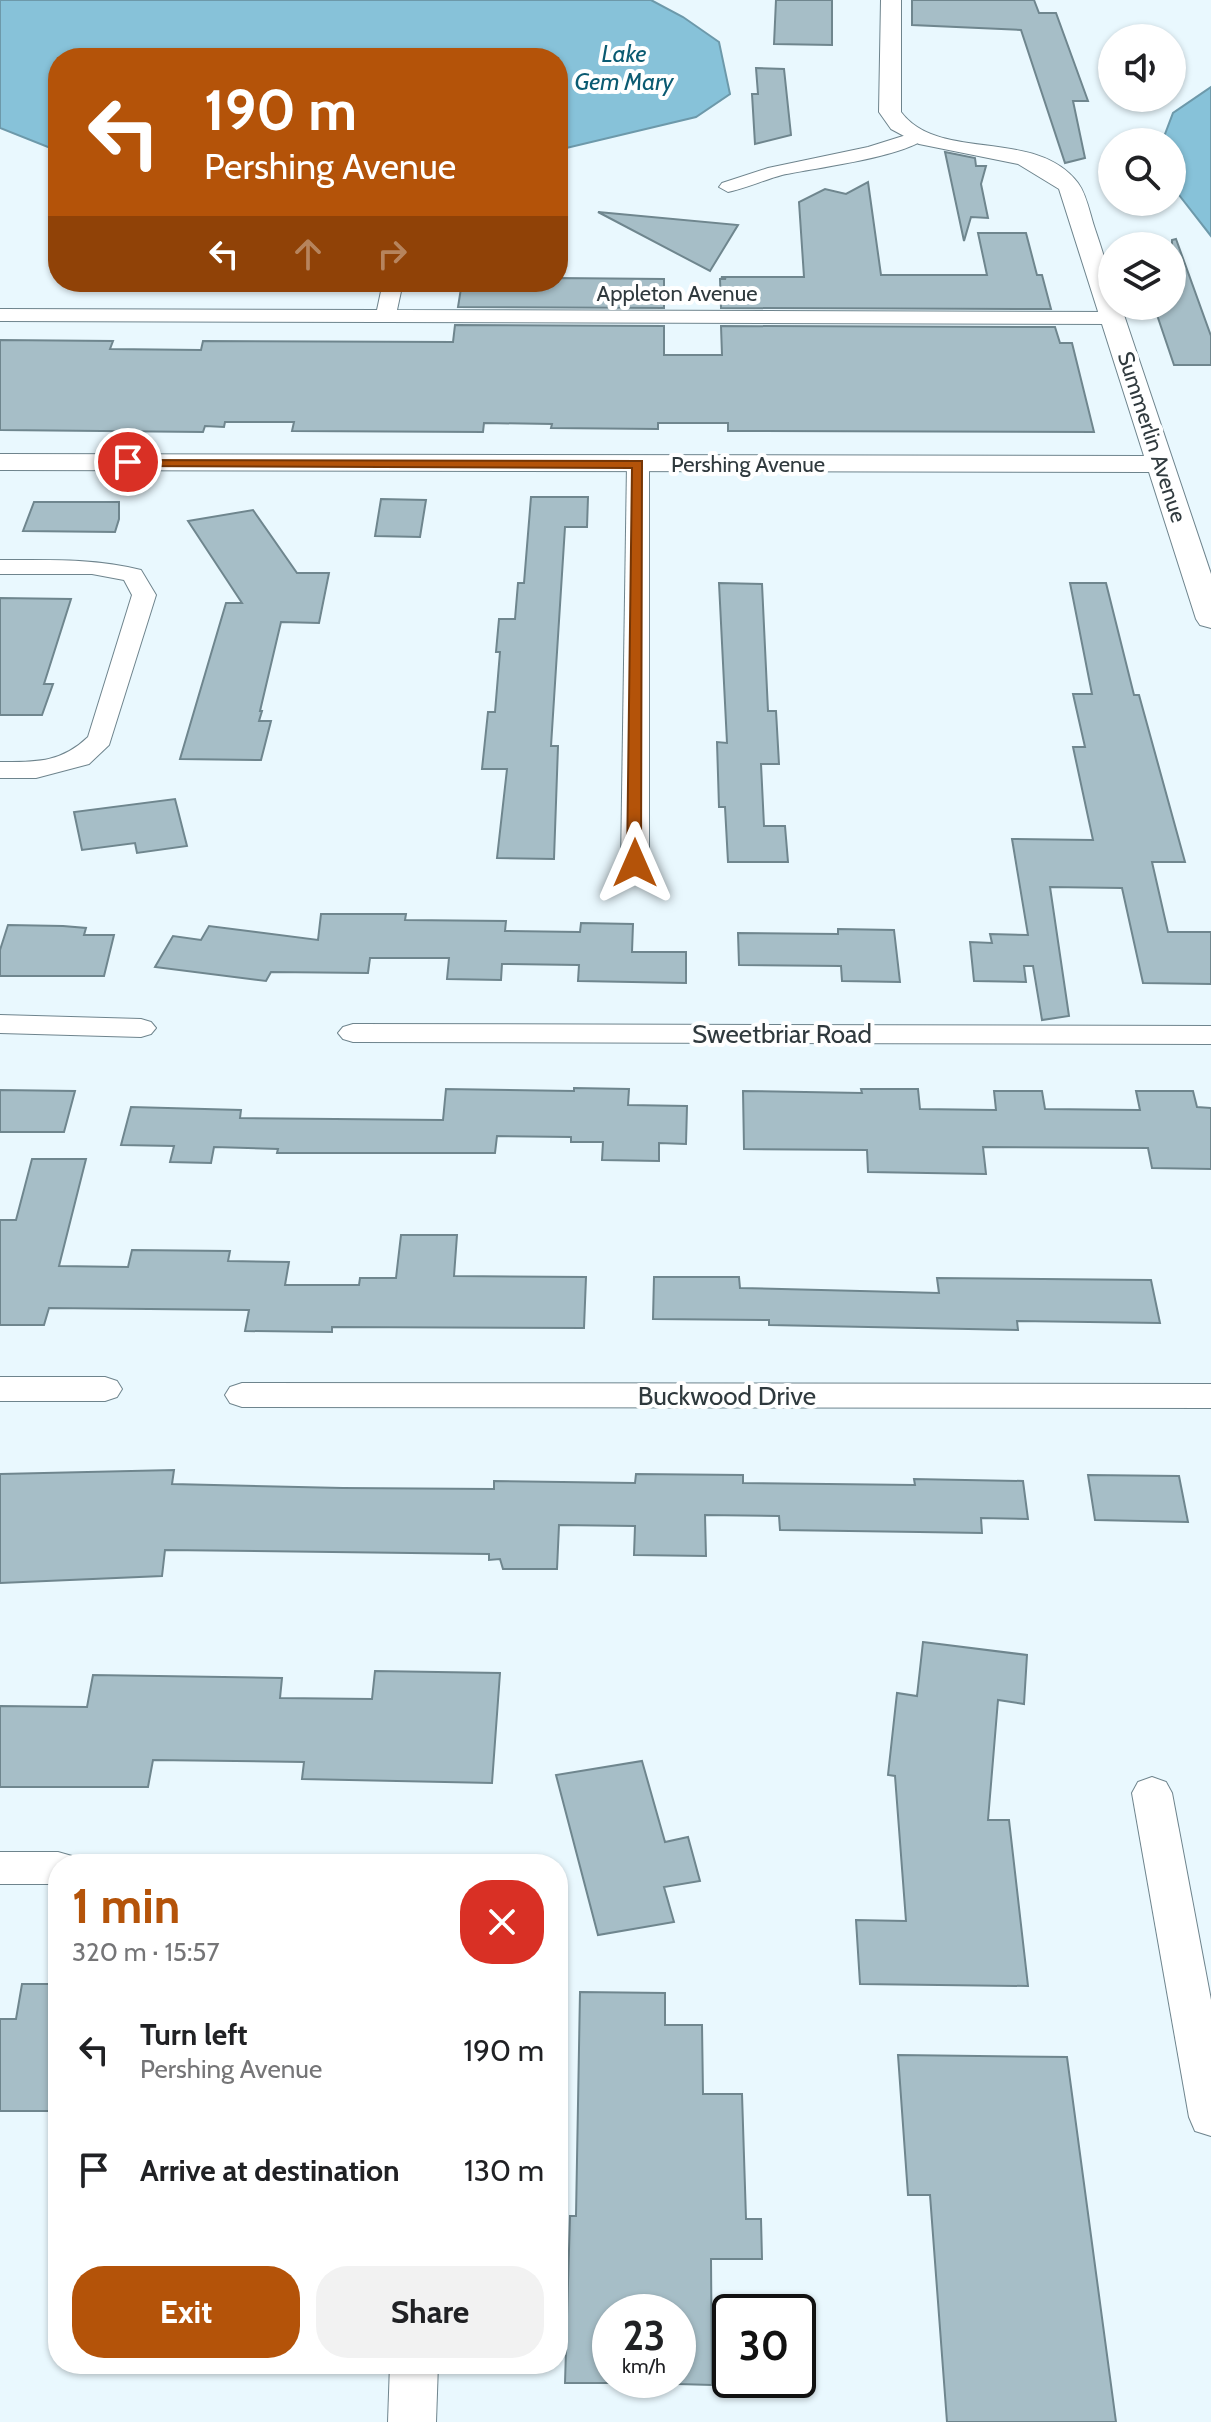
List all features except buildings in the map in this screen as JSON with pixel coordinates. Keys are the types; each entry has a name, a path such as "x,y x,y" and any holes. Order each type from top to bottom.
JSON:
{"street":[{"name":"Summerlin Avenue","path":"891,0 890,112 904,130 919,136 1008,154 1034,162 1059,177 1069,186 1098,270"},
{"path":"728,187 773,172 868,155 919,136"},
{"path":"386,316 391,292"},
{"name":"Appleton Avenue","path":"0,315 1098,318"},
{"name":"Summerlin Avenue","path":"1115,320 1211,617"},
{"name":"Pershing Avenue","path":"0,462 1160,464"},
{"path":"635,863 638,464"},
{"path":"0,567 92,567 133,575 144,595 100,740 80,759 36,770 0,770"},
{"path":"0,1024 141,1028"},
{"name":"Sweetbriar Road","path":"353,1033 1211,1035"},
{"path":"0,1389 105,1389"},
{"name":"Buckwood Drive","path":"242,1395 1211,1396"},
{"path":"1152,1793 1211,2117"},
{"path":"0,1868 48,1868"},
{"path":"412,2422 414,2374"}],"water":[{"name":"Lake Gem Mary","path":"0,0 651,0 719,42 730,94 696,117 568,148 568,48 48,48 48,147 0,128"},
{"path":"1211,87 1211,236 1186,204 1186,128 1167,128 1173,113 1186,112 1186,104"}],"route":[{"path":"128,462 638,464 635,863"}]}
